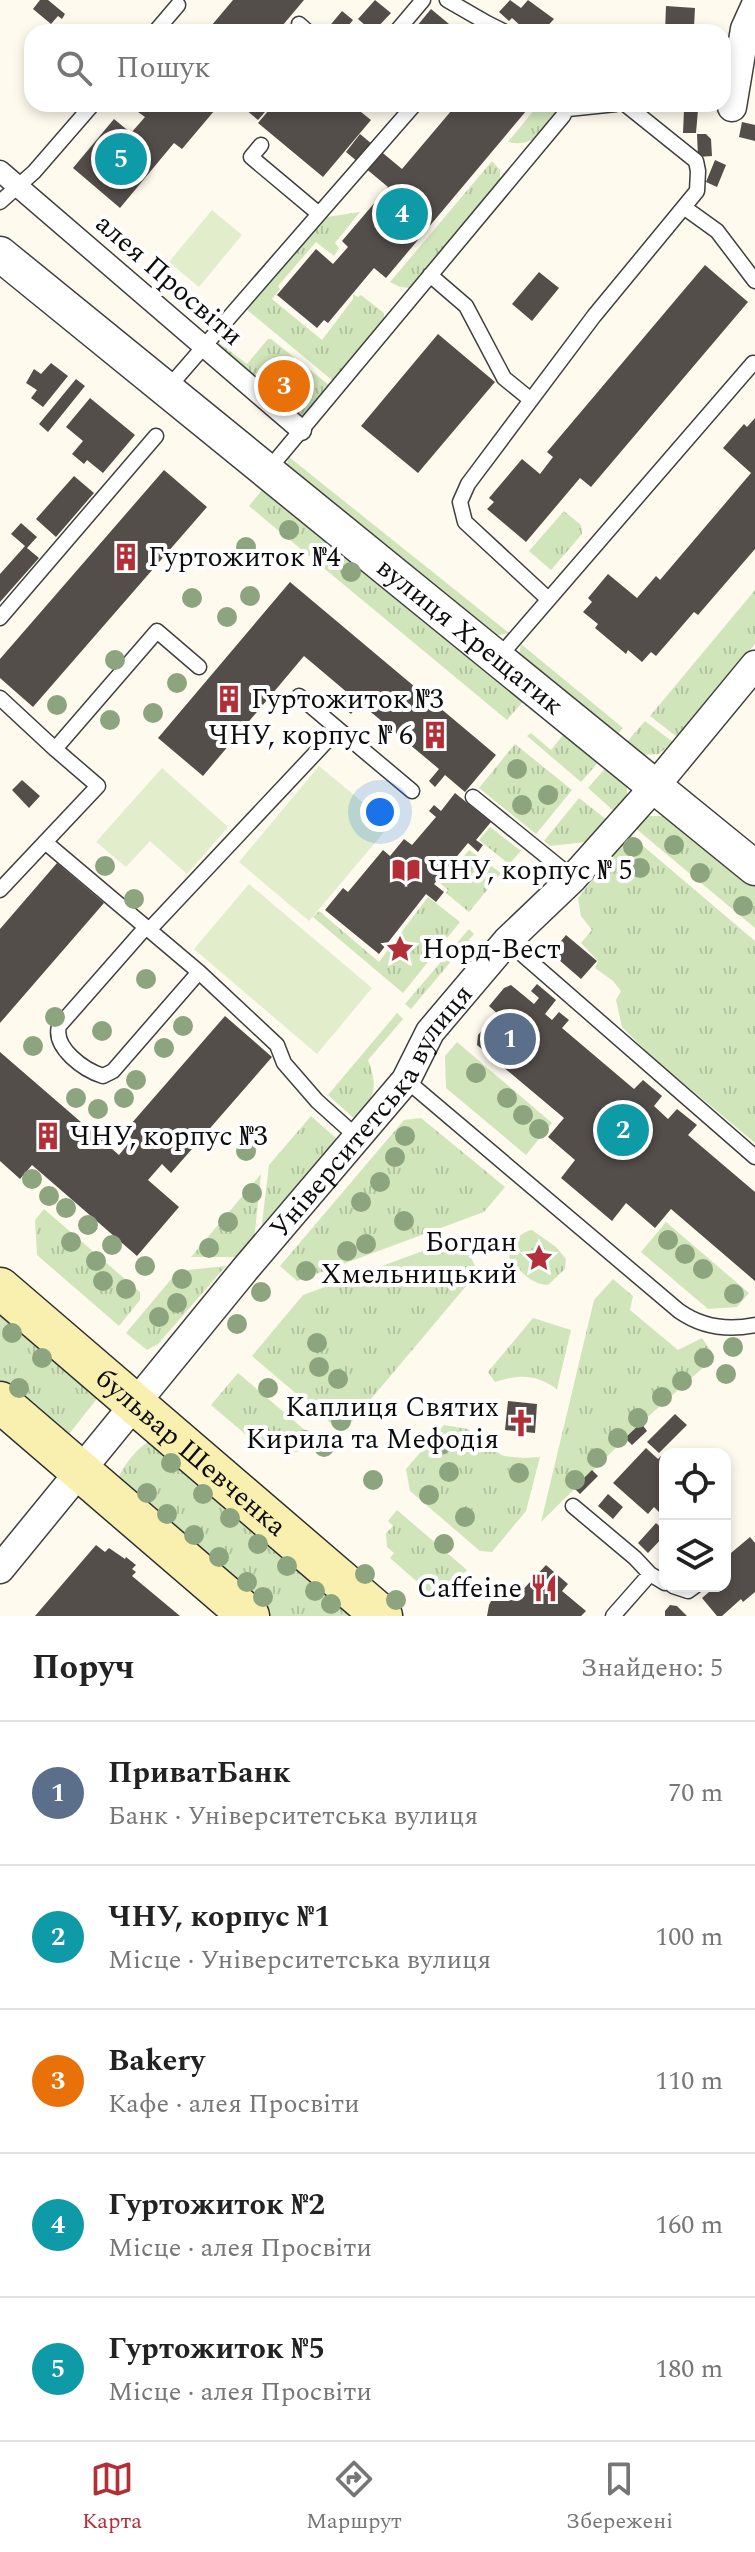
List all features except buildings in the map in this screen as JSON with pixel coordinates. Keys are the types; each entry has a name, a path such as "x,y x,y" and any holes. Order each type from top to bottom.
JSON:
{"main road":[{"name":"бульвар Шевченка","path":"0,1288 382,1616"},
{"path":"0,1402 249,1616"}],"street":[{"path":"732,107 745,29 755,7"},
{"name":"алея Просвіти","path":"0,171 301,430"},
{"name":"вулиця Хрещатик","path":"0,254 755,868"},
{"name":"Університетська вулиця","path":"0,1569 406,1080 430,1032 507,941 573,878 656,785 755,665"}],"lane":[{"path":"403,24 423,0"},
{"path":"447,0 479,24"},
{"path":"162,24 178,5"},
{"path":"0,202 18,187 86,112"},
{"path":"166,389 319,214 402,112"},
{"path":"267,470 564,112"},
{"path":"547,598 474,532 461,514 460,502 468,484 594,316 697,191 696,161 635,112"},
{"path":"261,145 251,157 319,214"},
{"path":"685,208 717,231 755,281"},
{"path":"430,275 466,306 504,378 531,400"},
{"path":"498,658 754,363"},
{"path":"0,618 156,436"},
{"path":"55,749 157,631 199,667"},
{"path":"299,696 412,791"},
{"path":"0,698 98,786 0,890"},
{"path":"199,972 113,1071 103,1076 92,1073 60,1045 57,1036 59,1026 147,928 338,729"},
{"path":"473,797 573,878"},
{"path":"45,842 199,972 277,1045 284,1063 317,1101 357,1137"},
{"path":"507,941 755,1157"},
{"path":"406,1080 679,1311 707,1326 735,1328 755,1325"},
{"path":"573,1506 659,1579"},
{"path":"613,1616 650,1574"}],"green space":[{"path":"532,112 558,112 547,128 534,139 508,142"},
{"path":"492,161 500,170 500,182 410,288 390,282"},
{"path":"212,210 242,235 199,287 169,262"},
{"path":"360,212 335,243 339,248 334,256 316,242 278,286 280,289 272,299 322,340 353,299 353,294 361,295 384,313 384,319 333,381 246,309 327,217"},
{"path":"268,339 329,385 299,422 213,347 218,342 247,364"},
{"path":"289,457 509,633 495,636 286,467"},
{"path":"266,485 527,697 507,720 249,506"},
{"path":"564,511 581,525 582,534 551,570 529,551"},
{"path":"755,590 755,644 677,737 650,716"},
{"path":"521,644 623,728 615,737 519,656"},
{"path":"645,721 673,742 659,754 641,755 625,744"},
{"path":"567,730 602,758 581,782 527,736 531,733 551,750"},
{"path":"515,744 572,790 536,834 479,788"},
{"path":"609,764 627,786 627,797 615,812 588,788"},
{"path":"319,766 390,825 309,921 239,862"},
{"path":"162,768 228,827 187,874 150,841 126,867 96,842"},
{"path":"579,798 607,820 586,842 550,846 544,841"},
{"path":"648,816 674,819 755,886 755,928 634,827"},
{"path":"490,827 521,851 509,864 479,840"},
{"path":"629,834 755,941 755,1143 651,1056 622,1027 616,1000 621,991 595,968 598,961 581,943 592,930 581,916 578,898"},
{"path":"469,850 501,873 469,912 446,893 448,890 441,884"},
{"path":"249,884 372,988 317,1054 194,949"},
{"path":"428,897 460,922 403,993 313,917 319,911 379,962"},
{"path":"469,929 474,934 411,1009 405,1004"},
{"path":"397,1013 403,1019 368,1060 373,1092 356,1120 328,1095"},
{"path":"457,1042 552,1123 526,1155 446,1088 445,1056"},
{"path":"311,1116 339,1141 261,1232 269,1165"},
{"path":"421,1118 505,1187 484,1212 297,1281 280,1266 404,1120"},
{"path":"261,1174 254,1241 241,1257 191,1257"},
{"path":"44,1209 140,1292 140,1300 119,1326 37,1255 35,1220"},
{"path":"666,1222 749,1293 737,1307 708,1309 641,1252"},
{"path":"532,1230 556,1247 566,1259 565,1269 548,1285 531,1280 509,1257 516,1240"},
{"path":"461,1237 478,1272 344,1431 340,1431 252,1356 303,1295"},
{"path":"226,1266 158,1344 147,1350 126,1333 178,1271"},
{"path":"613,1279 633,1296 630,1310 678,1350 702,1338 715,1357 641,1423 541,1522 594,1300"},
{"path":"0,1307 96,1391 96,1400 69,1434 63,1435 0,1386"},
{"path":"533,1318 571,1330 557,1389 542,1380 527,1377 495,1382 488,1372"},
{"path":"238,1373 313,1437 300,1452 265,1451 211,1405"},
{"path":"444,1425 468,1429 487,1447 504,1456 540,1457 526,1511 492,1552 480,1551 410,1491 406,1469"},
{"path":"148,1442 359,1616 267,1616 117,1481 130,1459"},
{"path":"397,1510 467,1570 438,1600 390,1558 394,1553 387,1547 386,1533 393,1526 388,1521"}],"place":[{"name":"Гуртожиток №5","path":"121,159"},
{"name":"Гуртожиток №2","path":"402,214"},
{"name":"Bakery","path":"284,386"},
{"name":"Гуртожиток №4","path":"126,557"},
{"name":"Гуртожиток №3","path":"229,699"},
{"name":"ЧНУ, корпус № 6","path":"435,735"},
{"name":"ЧНУ, корпус № 5","path":"406,870"},
{"name":"Норд-Вест","path":"400,949"},
{"name":"ПриватБанк","path":"510,1039"},
{"name":"ЧНУ, корпус №1","path":"623,1130"},
{"name":"ЧНУ, корпус №3","path":"48,1136"},
{"name":"Богдан Хмельницький","path":"539,1258"},
{"name":"Каплиця Святих Кирила та Мефодія","path":"521,1423"},
{"name":"Caffeine","path":"544,1588"}]}
